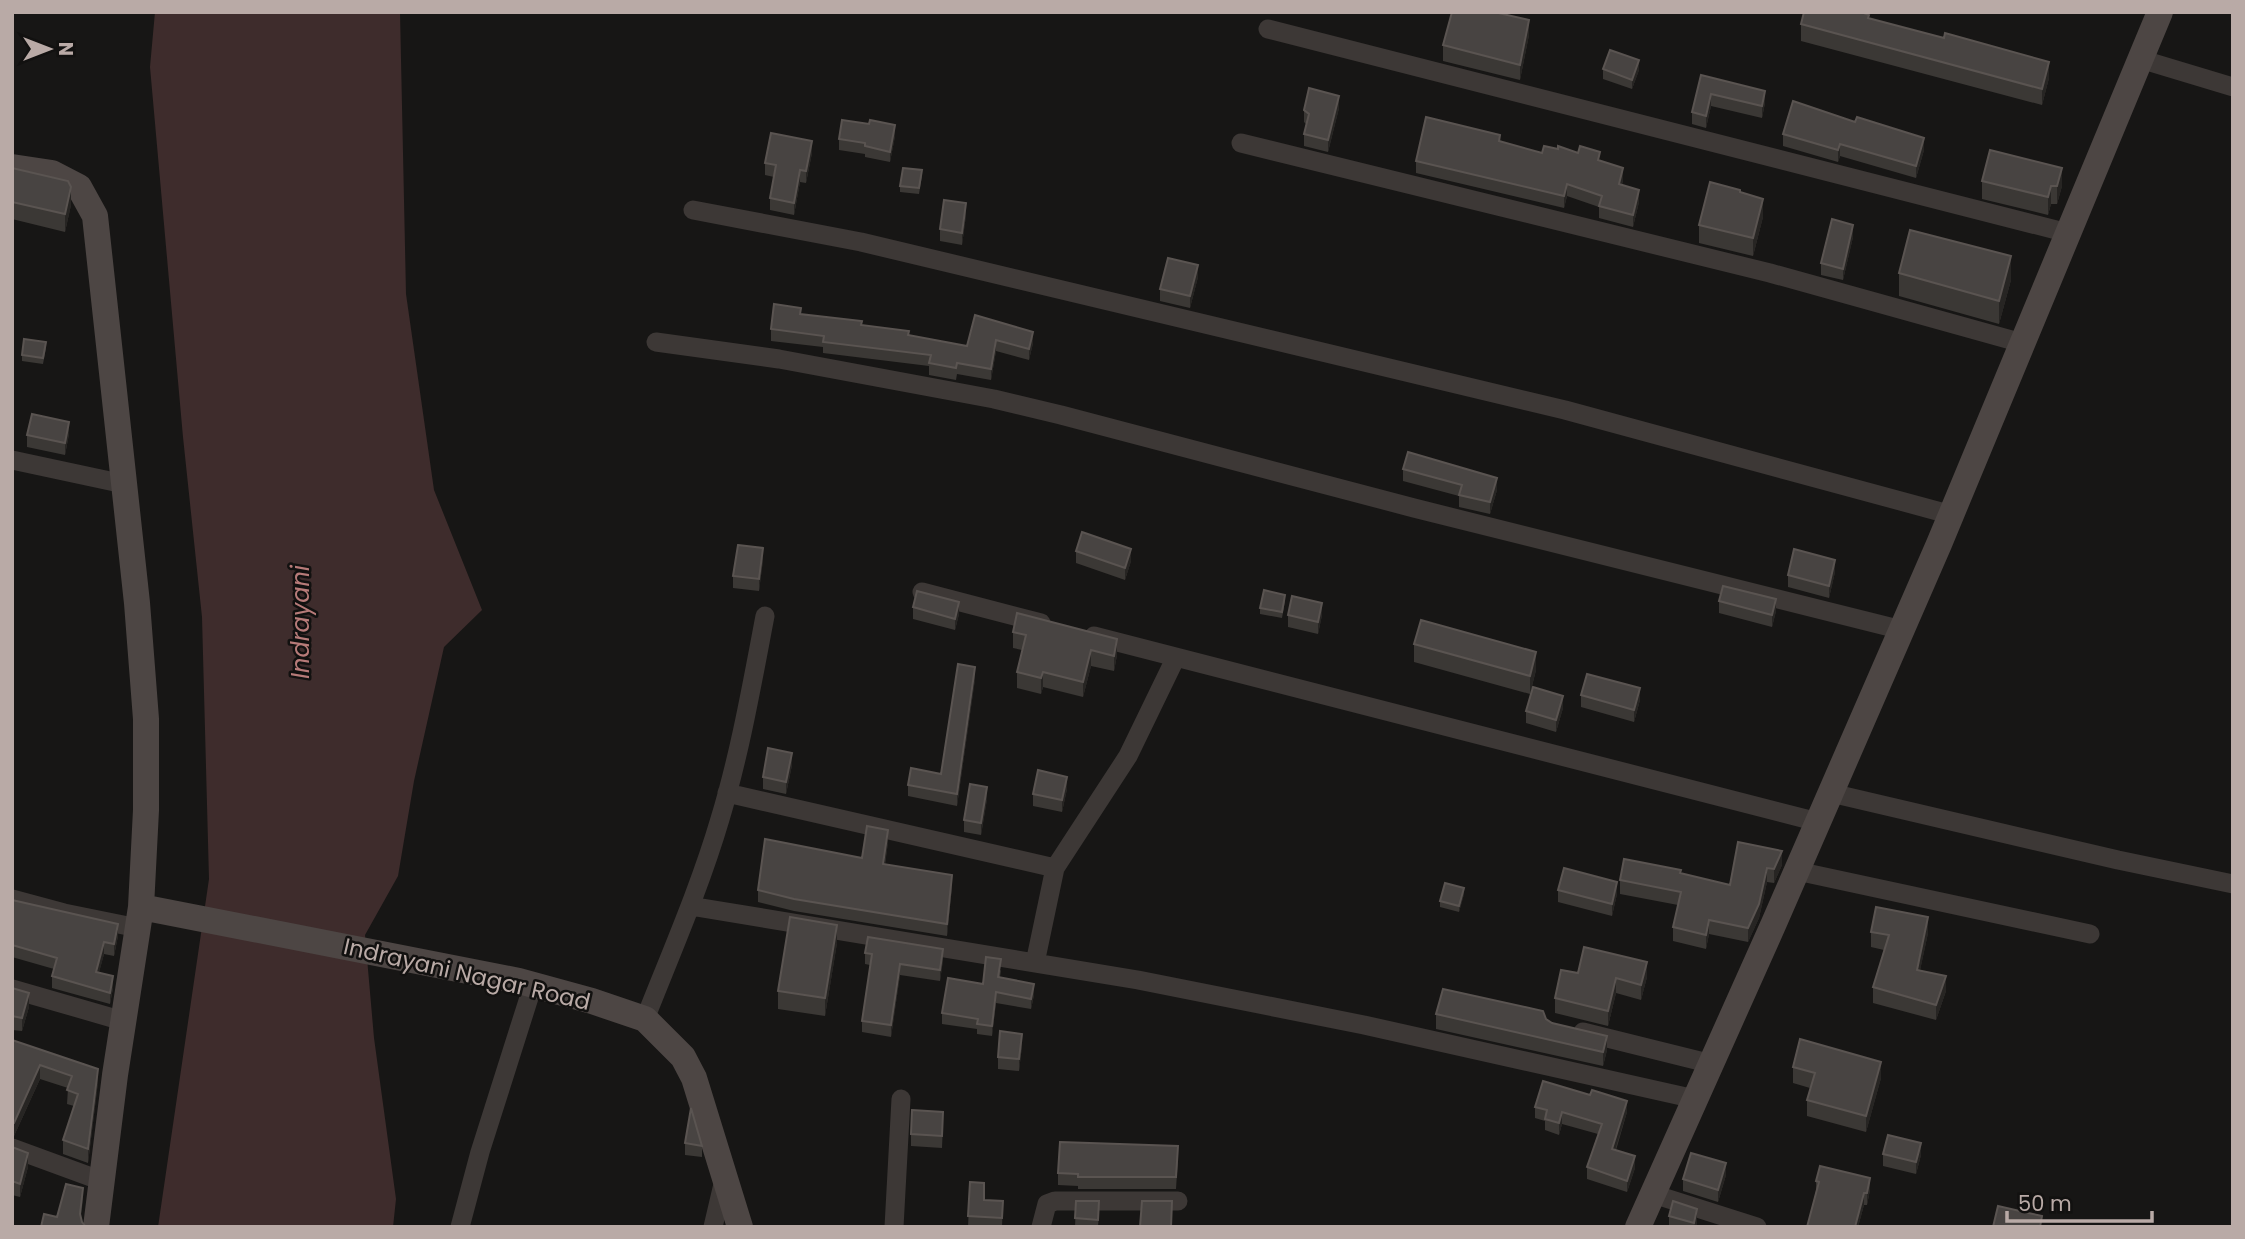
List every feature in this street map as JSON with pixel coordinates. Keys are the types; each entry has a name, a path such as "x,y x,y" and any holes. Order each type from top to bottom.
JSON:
{"street":[{"path":"1638,1227 1952,515 2160,12"},
{"path":"1268,29 2068,233"},
{"path":"2140,59 2233,87"},
{"path":"1241,143 1770,272 2022,343"},
{"path":"12,167 52,173 79,187 95,216 146,719 146,810 139,917 123,1021 109,1073 102,1181 96,1227"},
{"path":"693,210 861,242 1552,407 1952,515"},
{"path":"656,342 883,377 1021,406 1902,630"},
{"path":"12,460 124,484"},
{"path":"922,592 1818,822"},
{"path":"645,1019 690,906 721,818 742,734 765,617"},
{"path":"1035,963 1055,868 1128,756 1176,657"},
{"path":"727,793 1055,868"},
{"path":"1831,793 2233,884"},
{"path":"1797,871 2090,934"},
{"path":"12,900 64,913 139,917"},
{"path":"690,906 1138,980 1364,1025 1696,1100"},
{"name":"Indrayani Nagar Road","path":"139,917 168,913 526,983 645,1019 683,1057 694,1077 740,1227"},
{"path":"460,1227 526,983"},
{"path":"12,989 123,1021"},
{"path":"1567,1028 1712,1064"},
{"path":"894,1227 901,1099"},
{"path":"12,1148 102,1181"},
{"path":"713,1227 725,1176"},
{"path":"1653,1194 1757,1227"},
{"path":"1041,1227 1047,1203 1055,1201 1178,1201"}],"water":[{"name":"Indrayani","path":"155,12 400,12 406,294 434,490 482,610 444,647 414,781 398,876 365,935 374,1038 396,1199 393,1227 158,1227 209,879 202,617 150,67"}],"building":[{"path":"1452,12 1494,12 1529,20 1520,65 1443,45"},
{"path":"1804,12 1861,12 1869,15 1868,18 1944,38 1945,33 2049,62 2042,89 1801,24"},
{"path":"1610,50 1639,60 1632,80 1603,69"},
{"path":"1701,75 1765,91 1762,106 1711,94 1706,116 1692,112"},
{"path":"1309,88 1339,96 1328,140 1304,134 1309,114 1304,110"},
{"path":"1793,101 1855,122 1857,117 1924,138 1916,166 1840,144 1838,150 1783,134"},
{"path":"1426,117 1500,135 1499,141 1542,153 1544,146 1558,149 1558,146 1578,153 1580,146 1600,152 1598,160 1623,168 1619,184 1639,190 1633,215 1599,206 1602,196 1567,184 1564,196 1416,161"},
{"path":"842,120 869,124 870,120 895,125 890,152 865,146 865,143 839,139"},
{"path":"771,133 812,141 806,171 800,170 794,203 770,198 776,165 765,163"},
{"path":"1990,150 2062,168 2057,186 2051,186 2048,197 1982,181"},
{"path":"12,168 68,181 71,187 65,214 12,202"},
{"path":"903,168 922,170 919,188 900,186"},
{"path":"1710,182 1763,199 1753,238 1699,225"},
{"path":"944,200 966,203 962,233 940,229"},
{"path":"1832,219 1853,225 1843,269 1821,263"},
{"path":"1910,230 2011,256 1999,301 1899,273"},
{"path":"1168,258 1198,265 1190,296 1160,289"},
{"path":"774,304 801,308 800,314 862,321 861,325 909,331 908,335 967,346 975,315 1033,332 1029,349 996,340 991,369 957,363 956,368 929,363 931,355 823,342 824,336 771,329"},
{"path":"24,339 46,342 43,358 22,355"},
{"path":"32,414 69,422 65,443 27,435"},
{"path":"1408,452 1497,478 1490,502 1459,495 1462,485 1403,469"},
{"path":"1082,532 1131,549 1125,568 1076,551"},
{"path":"738,545 763,548 759,579 733,576"},
{"path":"1794,549 1835,560 1829,586 1788,575"},
{"path":"1723,586 1776,599 1772,615 1719,601"},
{"path":"1264,590 1285,595 1282,612 1260,608"},
{"path":"917,591 959,602 955,619 913,607"},
{"path":"1292,596 1322,603 1318,622 1288,615"},
{"path":"1017,613 1117,639 1114,656 1091,650 1083,682 1043,672 1041,678 1017,672 1026,635 1013,632"},
{"path":"1421,620 1536,652 1530,676 1414,644"},
{"path":"958,664 975,667 957,794 908,785 911,768 941,774"},
{"path":"1587,674 1640,688 1634,710 1581,695"},
{"path":"1533,687 1563,696 1556,720 1526,711"},
{"path":"768,748 792,753 786,782 763,777"},
{"path":"1038,770 1067,777 1062,800 1033,794"},
{"path":"970,784 987,787 981,823 964,820"},
{"path":"867,826 888,830 883,864 952,875 947,924 794,899 758,890 765,839 862,858"},
{"path":"1738,842 1782,851 1774,869 1767,868 1759,904 1748,928 1709,920 1706,935 1673,927 1681,892 1620,880 1624,859 1681,870 1680,873 1730,885"},
{"path":"1564,868 1617,882 1612,904 1558,890"},
{"path":"1445,883 1464,888 1459,906 1440,901"},
{"path":"12,900 118,924 114,944 104,942 96,972 113,976 110,993 52,976 57,958 12,945"},
{"path":"1876,907 1928,917 1917,970 1946,976 1936,1005 1873,987 1889,935 1871,932"},
{"path":"790,917 837,925 825,998 778,991"},
{"path":"868,937 943,949 940,970 900,964 891,1025 862,1021 872,954 865,953"},
{"path":"1584,947 1647,962 1641,985 1616,978 1608,1011 1555,998 1561,970 1578,973"},
{"path":"986,957 1001,959 998,977 1034,984 1031,999 996,992 992,1026 977,1024 978,1019 942,1013 948,978 983,984"},
{"path":"12,988 29,993 22,1018 12,1016"},
{"path":"1443,989 1543,1011 1546,1019 1552,1023 1607,1036 1603,1052 1436,1014"},
{"path":"1000,1031 1022,1034 1019,1059 998,1057"},
{"path":"1800,1039 1881,1062 1866,1116 1807,1100 1815,1073 1793,1067"},
{"path":"12,1040 98,1069 88,1149 63,1140 78,1094 67,1090 72,1076 40,1065 12,1123"},
{"path":"1543,1081 1590,1095 1592,1090 1627,1101 1612,1149 1635,1156 1627,1181 1587,1167 1602,1124 1562,1112 1559,1123 1545,1119 1547,1110 1535,1107"},
{"path":"691,1108 702,1146 685,1143"},
{"path":"912,1110 943,1112 942,1136 911,1134"},
{"path":"1888,1135 1921,1143 1916,1162 1883,1154"},
{"path":"1060,1142 1178,1146 1176,1177 1078,1177 1078,1174 1058,1173"},
{"path":"12,1147 28,1153 20,1184 12,1181"},
{"path":"1691,1153 1726,1163 1718,1190 1683,1179"},
{"path":"1820,1166 1870,1178 1855,1227 1807,1227 1819,1182 1816,1181"},
{"path":"970,1182 984,1183 984,1200 1003,1201 1002,1218 968,1216"},
{"path":"66,1184 83,1188 80,1214 86,1227 41,1227 44,1214 57,1217"},
{"path":"1076,1201 1099,1201 1098,1220 1075,1218"},
{"path":"1142,1201 1172,1201 1171,1227 1140,1227"},
{"path":"1673,1201 1697,1209 1694,1223 1669,1216"},
{"path":"1998,1206 2042,1216 2040,1227 1993,1227"}]}
